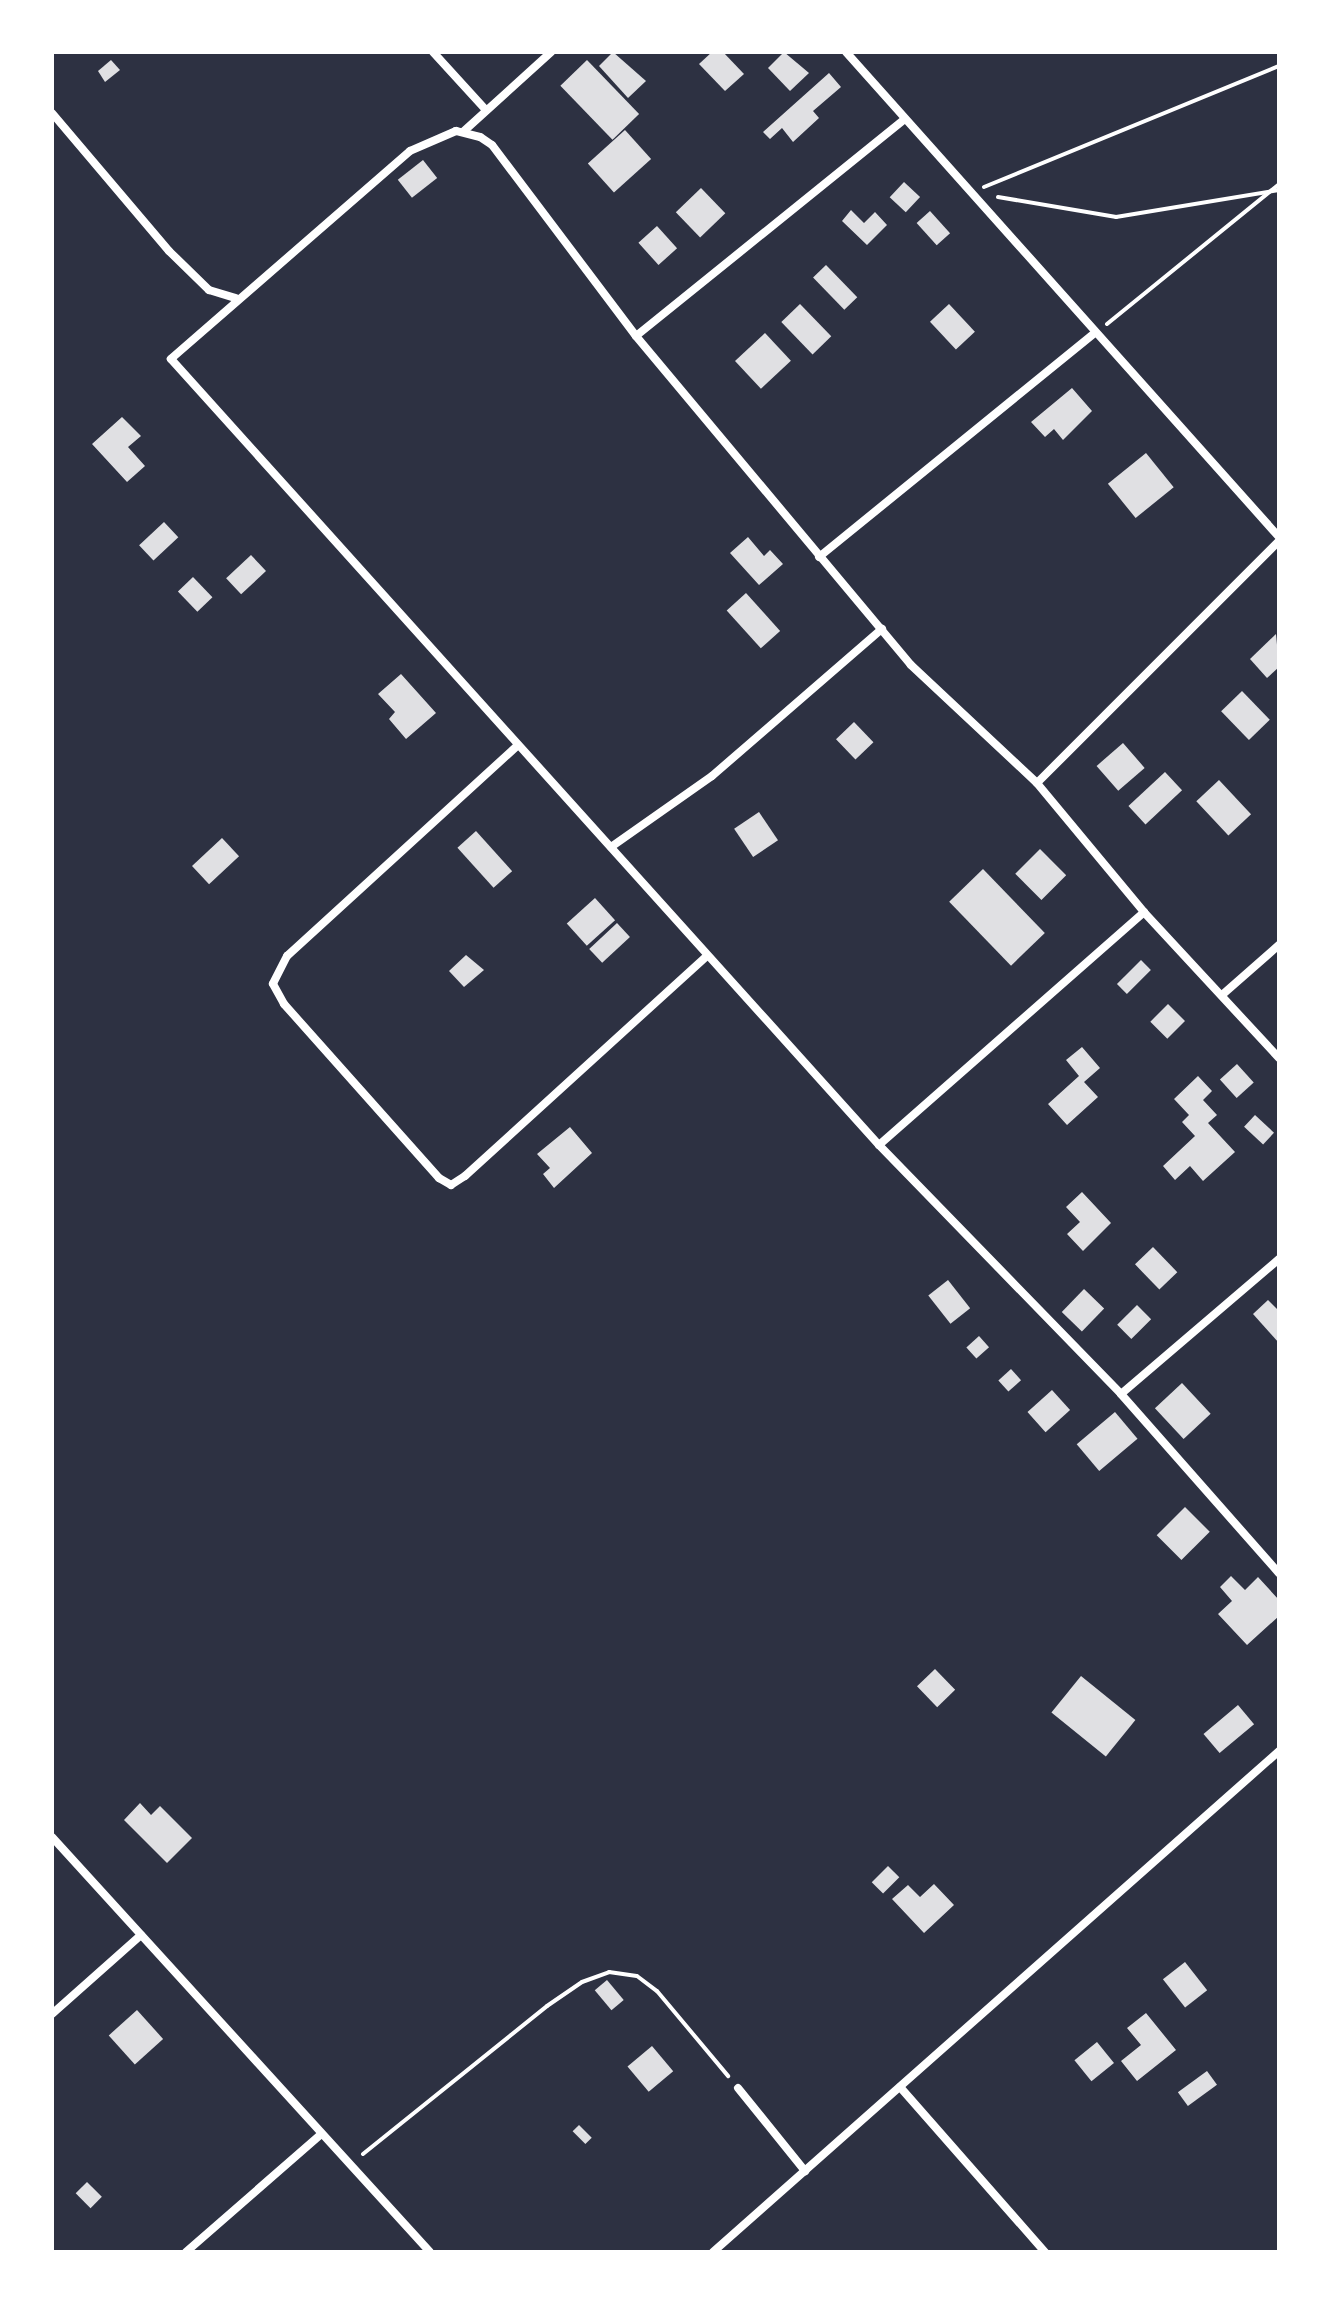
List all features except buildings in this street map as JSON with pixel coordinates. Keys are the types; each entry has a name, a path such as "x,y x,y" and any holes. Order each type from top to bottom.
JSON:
{"street":[{"path":"433,52 486,110"},
{"path":"551,52 464,131 410,151 236,298 171,359 879,1145 1121,1394 1279,1573"},
{"path":"846,52 1279,539 1037,783"},
{"path":"52,113 169,251 209,290 236,298"},
{"path":"636,336 904,120"},
{"path":"464,131 492,145 636,336 911,665 1037,783 1144,912 1279,1058"},
{"path":"819,557 1095,333"},
{"path":"611,847 712,776 882,629"},
{"path":"517,746 287,956 273,984 284,1004 439,1178 451,1185 465,1176 707,956"},
{"path":"879,1145 1144,912"},
{"path":"1222,995 1279,945"},
{"path":"1121,1394 1279,1259"},
{"path":"713,2252 1279,1751"},
{"path":"52,1837 320,2135 430,2252"},
{"path":"52,2014 141,1935"},
{"path":"900,2087 1045,2252"},
{"path":"738,2088 805,2171"},
{"path":"186,2252 320,2135"}],"path":[{"path":"971,192 1279,66"},
{"path":"1095,333 1279,187"},
{"path":"971,192 1116,217 1270,192"},
{"path":"349,2166 547,2006 582,1982 609,1972 637,1976 657,1991 738,2088"}]}
